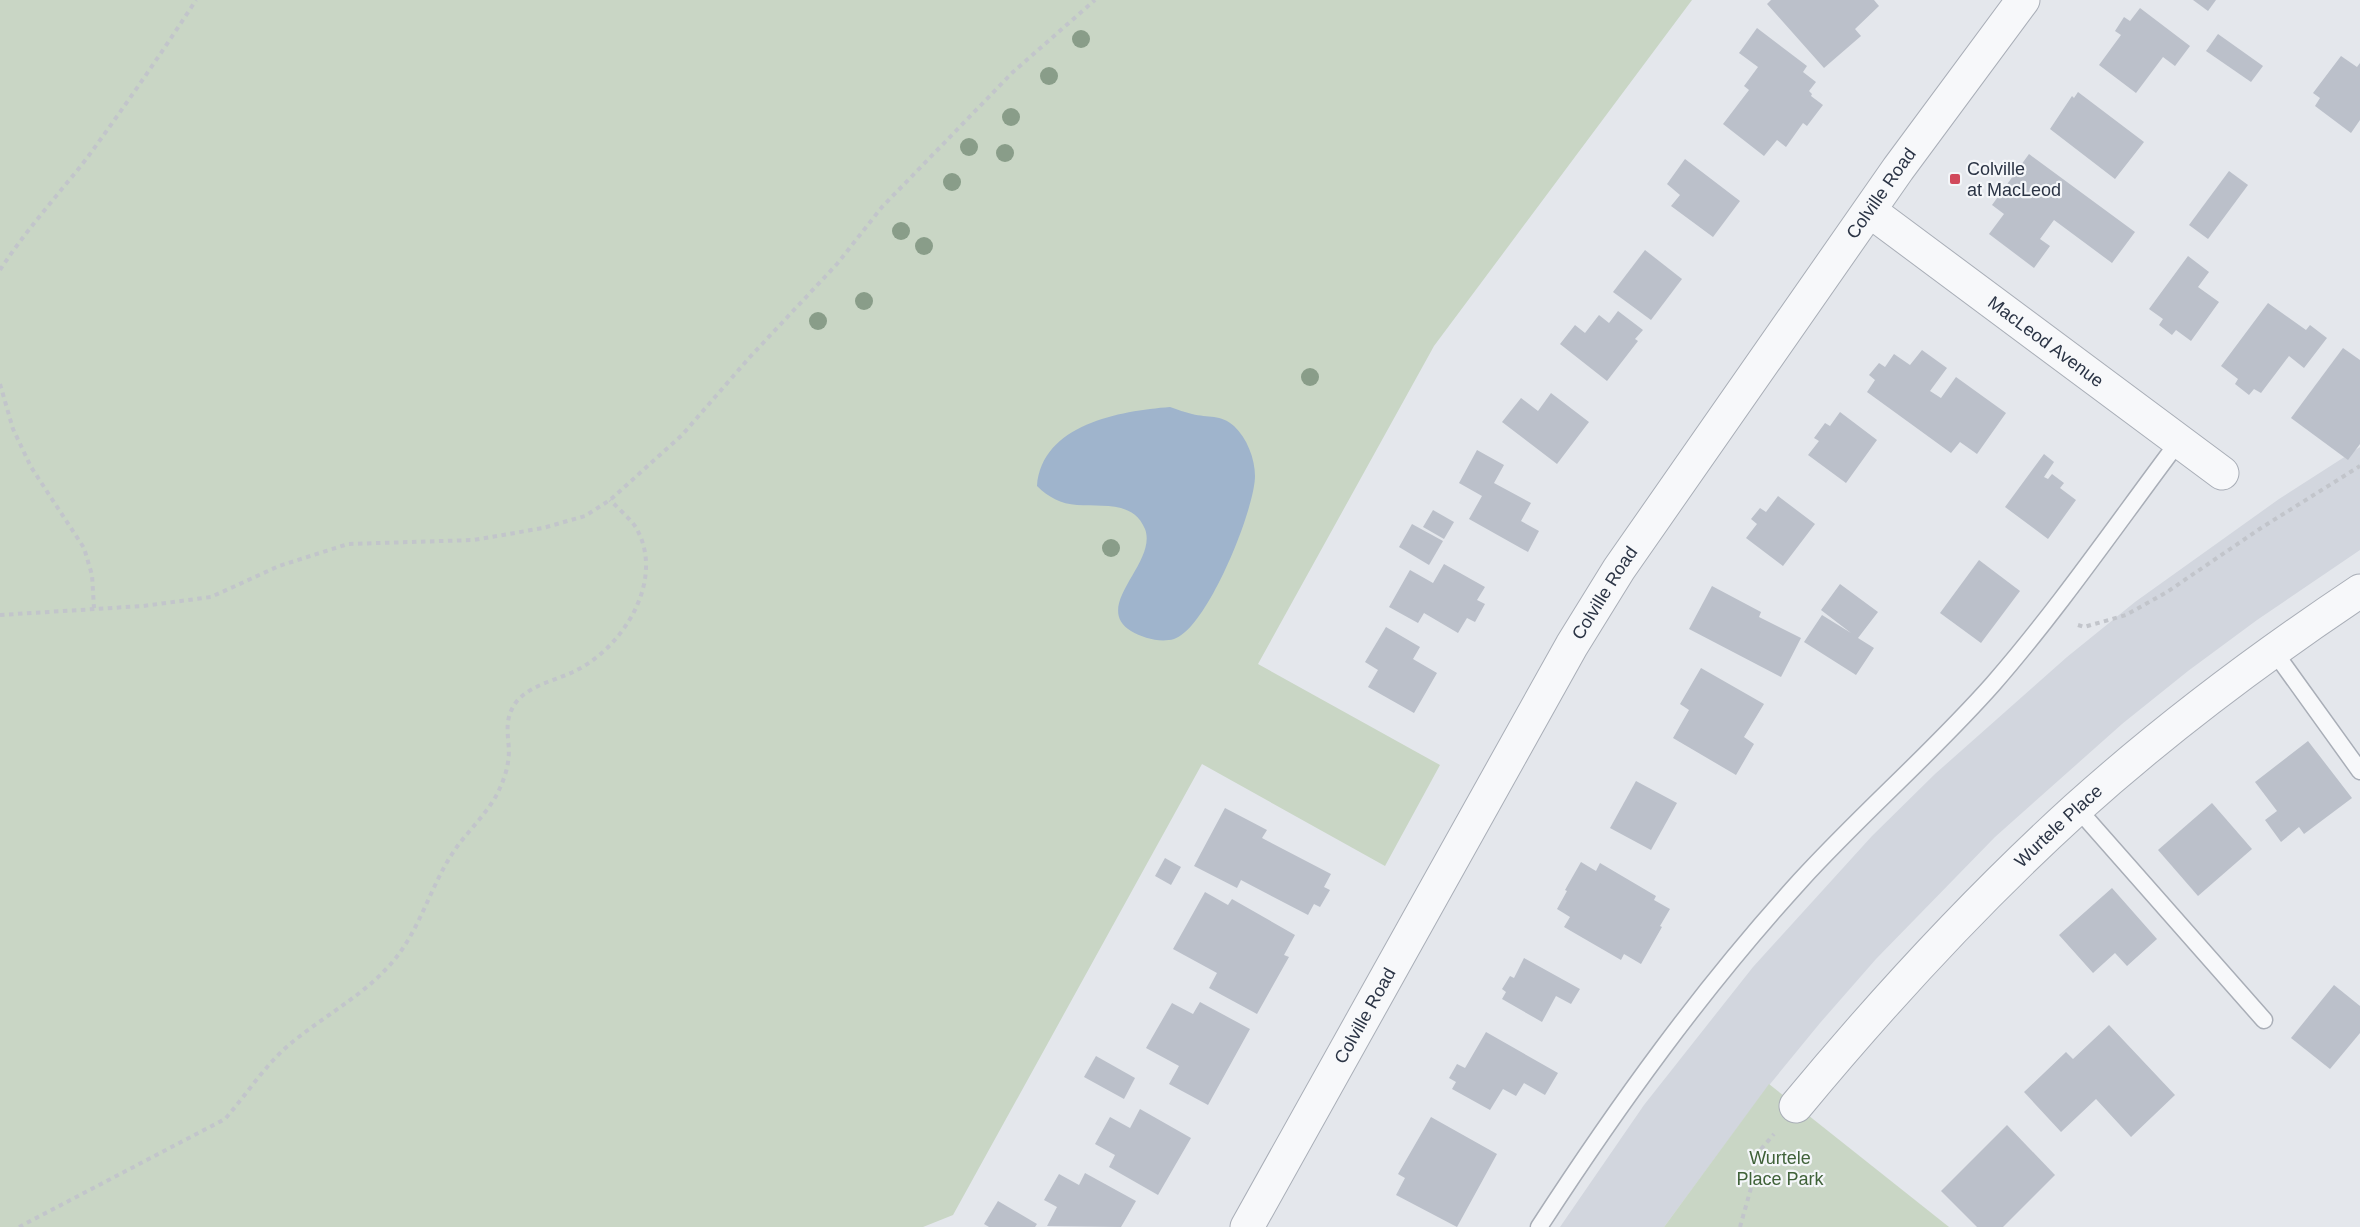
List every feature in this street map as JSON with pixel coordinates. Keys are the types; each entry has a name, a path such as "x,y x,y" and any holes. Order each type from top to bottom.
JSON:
{"street":[{"name":"Colville Road","path":"1247,1227 1590,616 1645,533 1926,131 2023,0"},
{"name":"MacLeod Avenue","path":"1870,211 2222,473"},
{"name":"Wurtele Place","path":"1796,1106 1912,972 1981,900 2077,808 2169,730 2273,650 2360,591"}],"lane":[{"path":"1539,1227 1639,1078 1714,981 1802,879 1984,694 2049,615 2179,441"},
{"path":"2273,650 2360,771"},
{"path":"2077,808 2264,1020"}],"path":[{"path":"0,270 18,242 85,160 136,91 196,0"},
{"path":"0,615 143,606 212,597 279,566 348,544 474,540 543,528 585,516 610,500 682,435 749,358 837,264 882,207 1014,72 1095,0"},
{"path":"0,384 13,429 31,467 84,548 92,575 94,608"},
{"path":"2049,615 2084,627 2126,615 2168,592 2261,528 2360,466"},
{"path":"19,1227 225,1119 272,1061 291,1043 369,984 400,952 415,928 452,854 500,790 508,761 506,738 509,715 518,701 531,689 578,670 608,649 634,613 645,583 644,551 635,526 610,500"},
{"path":"1740,1227 1751,1188 1754,1164 1762,1148 1796,1106"}],"shaded area":[{"path":"2360,447 2360,550 2257,620 2188,671 2122,724 1995,837 1876,959 1820,1023 1766,1089 1664,1227 1560,1227 1644,1105 1753,967 1872,836 1935,774 2067,657 2135,602 2279,499"}],"green space":[{"path":"0,0 1692,0 1434,346 1258,664 1440,765 1385,866 1202,764 953,1215 923,1227 0,1227"},
{"name":"Wurtele Place Park","path":"1769,1084 1949,1227 1664,1227"}],"water":[{"path":"1170,407 1192,414 1219,418 1234,426 1243,436 1249,449 1254,463 1255,476 1253,492 1238,539 1227,566 1201,614 1187,630 1174,639 1157,640 1131,631 1121,621 1118,609 1121,597 1143,556 1146,542 1145,529 1140,520 1125,509 1077,505 1060,501 1050,497 1037,486 1042,465 1053,448 1068,435 1107,417"}],"building":[{"path":"1771,0 1874,0 1879,6 1855,29 1861,36 1824,68 1767,4"},
{"path":"2193,0 2216,0 2208,11"},
{"path":"2140,8 2190,46 2175,66 2163,57 2136,93 2099,65 2121,35 2115,31 2124,17 2130,21"},
{"path":"1757,28 1807,66 1803,72 1816,82 1809,91 1811,96 1823,105 1807,126 1803,123 1786,147 1777,140 1764,156 1723,124 1749,90 1744,86 1758,67 1739,53"},
{"path":"2218,34 2263,66 2251,82 2206,51"},
{"path":"2341,56 2357,67 2360,63 2360,120 2351,133 2315,106 2320,98 2313,93"},
{"path":"2078,92 2144,142 2115,179 2050,129 2072,96 2074,98"},
{"path":"2029,154 2135,232 2112,263 2054,220 2040,239 2050,246 2034,268 1989,234 2004,214 1992,205"},
{"path":"1685,159 1740,201 1713,237 1671,206 1680,195 1667,184"},
{"path":"2229,171 2248,185 2208,239 2189,225"},
{"path":"1645,250 1682,279 1651,320 1613,292"},
{"path":"2188,256 2209,272 2198,287 2219,302 2191,341 2176,330 2172,335 2159,325 2163,319 2149,309"},
{"path":"2268,303 2306,330 2310,325 2327,338 2304,368 2289,356 2261,393 2254,389 2249,395 2235,384 2238,379 2221,366"},
{"path":"1618,311 1643,330 1635,339 1638,341 1607,381 1560,344 1575,325 1585,333 1599,315 1609,323"},
{"path":"2343,348 2360,360 2360,444 2348,460 2291,418"},
{"path":"1922,350 1947,368 1930,391 1941,398 1956,377 2006,413 1977,454 1960,442 1951,453 1867,392 1875,380 1869,375 1879,363 1885,367 1894,354 1910,365"},
{"path":"1551,393 1589,422 1557,464 1502,422 1521,398 1538,411"},
{"path":"1840,412 1877,440 1846,483 1808,455 1819,441 1814,438 1825,423 1830,426"},
{"path":"1477,450 1504,465 1494,483 1531,503 1521,521 1539,531 1528,552 1469,519 1482,496 1459,483"},
{"path":"2044,454 2054,462 2044,477 2048,479 2052,474 2064,483 2060,488 2076,500 2048,539 2005,507"},
{"path":"1778,496 1815,524 1783,566 1746,538 1757,524 1751,519 1760,508 1766,512"},
{"path":"1433,510 1454,522 1444,539 1423,527"},
{"path":"1412,524 1443,541 1429,565 1399,547"},
{"path":"1979,560 2020,591 1981,643 1940,613"},
{"path":"1444,564 1485,587 1477,600 1485,604 1475,622 1467,618 1458,633 1424,613 1418,623 1389,607 1410,570 1433,583"},
{"path":"1840,584 1878,612 1858,638 1874,648 1856,675 1804,642 1822,615 1851,633 1821,610"},
{"path":"1712,586 1761,612 1759,617 1801,638 1781,677 1689,629"},
{"path":"1386,627 1420,647 1413,659 1437,673 1414,713 1368,687 1378,670 1365,662"},
{"path":"1701,668 1764,704 1744,737 1754,744 1736,775 1673,738 1689,710 1680,704"},
{"path":"2308,741 2352,798 2304,834 2299,827 2281,842 2265,820 2277,811 2255,782"},
{"path":"1636,781 1677,803 1651,850 1610,828"},
{"path":"2212,803 2252,849 2198,896 2158,850"},
{"path":"1225,808 1267,830 1262,838 1331,874 1324,887 1330,890 1320,907 1314,904 1308,915 1241,880 1237,888 1194,866"},
{"path":"1165,858 1181,867 1171,885 1155,876"},
{"path":"1581,862 1596,871 1600,863 1656,896 1654,900 1670,909 1641,964 1624,954 1621,960 1564,927 1570,917 1557,909"},
{"path":"2112,888 2157,939 2127,966 2115,953 2093,973 2059,935"},
{"path":"1205,892 1228,905 1232,899 1295,935 1284,955 1289,957 1257,1014 1209,988 1217,973 1173,949"},
{"path":"1524,958 1580,989 1571,1004 1556,996 1542,1022 1502,999 1506,992 1502,989 1510,976 1514,978"},
{"path":"2334,985 2360,1006 2360,1033 2330,1069 2291,1038"},
{"path":"1200,1002 1250,1029 1208,1105 1169,1084 1179,1066 1146,1048 1172,1003 1193,1014"},
{"path":"2109,1025 2175,1095 2131,1137 2096,1099 2061,1132 2024,1092 2066,1052 2073,1059"},
{"path":"1486,1032 1558,1073 1545,1095 1524,1083 1516,1096 1503,1089 1490,1110 1452,1089 1456,1082 1449,1078 1457,1064 1465,1068"},
{"path":"1096,1056 1135,1078 1124,1099 1084,1077"},
{"path":"1140,1109 1191,1138 1158,1195 1109,1167 1115,1155 1095,1144 1110,1117 1130,1128"},
{"path":"1431,1117 1497,1154 1457,1227 1396,1195 1405,1178 1398,1174"},
{"path":"2007,1125 2055,1175 2003,1227 1977,1227 1941,1191"},
{"path":"1085,1173 1136,1201 1121,1227 1047,1226 1057,1207 1044,1200 1059,1174 1079,1185"},
{"path":"998,1201 1037,1224 1035,1227 989,1227 984,1224"}],"place":[{"name":"Colville at MacLeod","path":"1955,179"}]}
